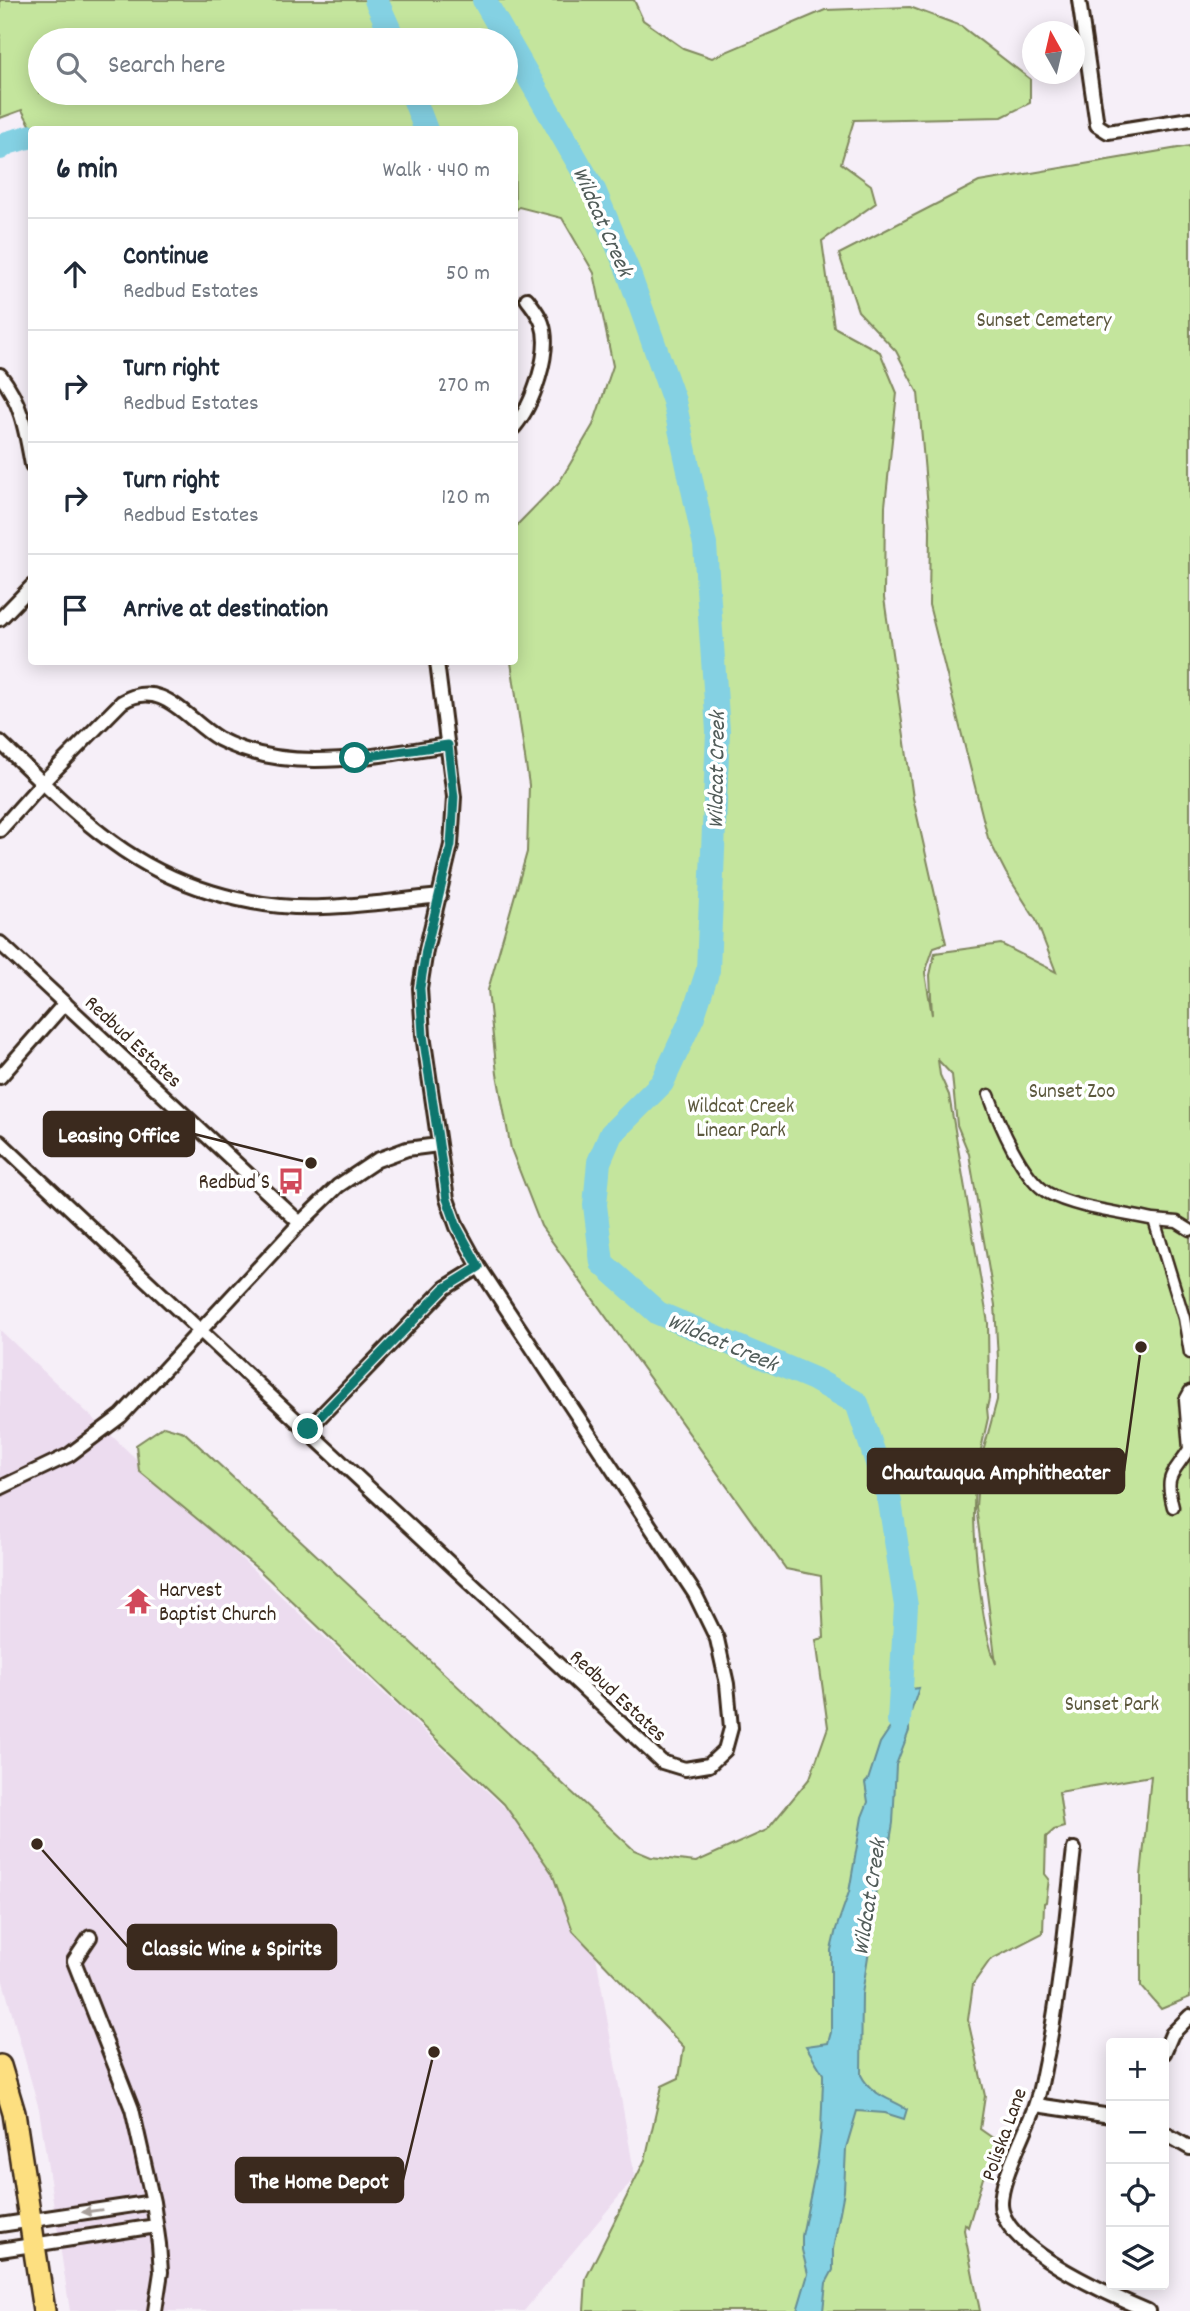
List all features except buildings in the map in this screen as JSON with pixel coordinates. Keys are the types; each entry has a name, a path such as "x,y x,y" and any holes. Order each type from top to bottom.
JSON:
{"main road":[{"path":"0,2066 14,2113 44,2311"}],"street":[{"path":"1079,0 1097,125 1108,132 1190,119"},
{"path":"518,422 524,415 538,382 544,351 542,323 527,299"},
{"path":"0,375 17,401 28,442"},
{"path":"0,619 28,590"},
{"name":"Redbud Estates","path":"0,1142 662,1762 685,1769 709,1765 725,1751 731,1728 727,1684 717,1639 695,1594 479,1267 457,1227 447,1199 423,1035 420,988 426,950 451,845 454,797 437,665"},
{"path":"0,830 42,783 131,696 158,695 219,738 256,753 306,761 355,758 448,745"},
{"path":"0,742 42,783 113,844 167,875 230,897 267,904 322,907 440,896"},
{"name":"Redbud Estates","path":"0,943 300,1223"},
{"name":"Redbud Estates","path":"0,1077 65,1003"},
{"path":"989,1095 996,1115 1030,1177 1046,1192 1064,1200 1154,1220 1177,1222 1190,1230"},
{"path":"0,1488 69,1455 121,1416 300,1223 338,1186 377,1160 407,1149 438,1145"},
{"path":"1154,1220 1184,1318 1190,1353"},
{"path":"308,1429 445,1288 479,1267"},
{"path":"1173,1507 1169,1483 1171,1473 1189,1449 1185,1400 1190,1391"},
{"name":"Poliska Lane","path":"1074,1849 1055,2014 1036,2105 1001,2193 1002,2212 1031,2249 1112,2296 1148,2311"},
{"path":"90,1937 74,1961 132,2109 156,2226 161,2272 155,2311"},
{"path":"1169,2041 1172,2034 1190,2016"},
{"path":"1036,2105 1106,2115"},
{"path":"1169,2136 1190,2148"},
{"path":"0,2225 153,2202"},
{"path":"0,2250 156,2226"}],"shaded area":[{"path":"0,1330 583,1882 635,2177 524,2311 70,2311 39,2109 0,1971"}],"green space":[{"path":"0,0 634,0 643,20 683,48 712,58 825,10 910,7 961,26 1022,73 1022,84 1030,84 1030,103 1002,117 854,120 841,163 871,185 876,203 822,241 834,327 880,352 897,393 885,506 884,598 913,798 946,943 934,947 925,973 932,1015 930,975 935,953 1001,944 1056,972 1036,920 1006,873 988,838 929,605 930,530 918,393 896,351 858,311 839,254 979,182 1190,146 1190,1997 1161,2009 1141,1986 1141,1876 1151,1776 1059,1792 1064,1827 1054,1830 1046,1837 1045,1874 1049,1879 1044,1903 1043,1933 990,1960 973,1984 968,2020 985,2096 980,2129 1000,2143 983,2178 968,2227 965,2224 964,2230 980,2311 584,2311 586,2278 645,2160 662,2086 679,2078 684,2047 573,1931 552,1873 504,1804 258,1569 139,1471 136,1445 164,1426 184,1432 634,1850 651,1857 696,1862 767,1830 810,1778 828,1727 816,1640 824,1638 821,1576 786,1569 541,1226 511,1149 497,1074 488,990 527,852 529,785 511,665 518,665 518,524 560,481 593,425 613,366 594,273 562,218 518,208 518,126 31,126 22,110 0,118","holes":["938,1060 952,1075 957,1125 969,1154 995,1305 997,1400 979,1467 976,1507 996,1664 982,1603 974,1526 976,1478 988,1418 988,1323 949,1095 940,1075"]}],"water":[{"path":"919,1688 909,1718 909,1731 896,1765 893,1823 890,1841 878,1864 872,1932 862,1994 861,2075 875,2092 907,2109 904,2119 885,2113 857,2111 846,2148 844,2191 833,2249 833,2270 826,2283 823,2311 797,2311 808,2274 802,2250 802,2236 817,2163 823,2081 823,2074 806,2046 828,2043 831,2032 831,1950 849,1892 862,1817 868,1802 865,1783 880,1743 890,1728 894,1691"}],"waterway":[{"name":"Wildcat Creek","path":"376,0 389,28"},
{"name":"Wildcat Creek","path":"484,0 500,28"},
{"name":"Wildcat Creek","path":"518,59 594,190 628,271 674,401 705,545 718,731 708,970 693,1016 662,1083 611,1134 599,1162 595,1205 602,1263 658,1313 814,1379 857,1403 890,1502 906,1606 899,1721"},
{"name":"Wildcat Creek","path":"417,105 424,126"},
{"name":"Wildcat Creek","path":"0,148 7,143 28,137"}],"place":[{"name":"Leasing Office","path":"311,1163"},
{"name":"Redbud S","path":"291,1181"},
{"name":"Chautauqua Amphitheater","path":"1141,1347"},
{"name":"Harvest Baptist Church","path":"138,1601"},
{"name":"Classic Wine & Spirits","path":"37,1844"},
{"name":"The Home Depot","path":"434,2052"}],"route":[{"path":"308,1429 445,1288 479,1267 457,1227 447,1199 423,1035 420,988 426,950 451,845 454,797 448,745 355,758"}],"park label":[{"name":"Sunset Cemetery","path":"1044,319"},
{"name":"Sunset Zoo","path":"1072,1090"},
{"name":"Wildcat Creek Linear Park","path":"741,1117"},
{"name":"Sunset Park","path":"1112,1703"}]}
